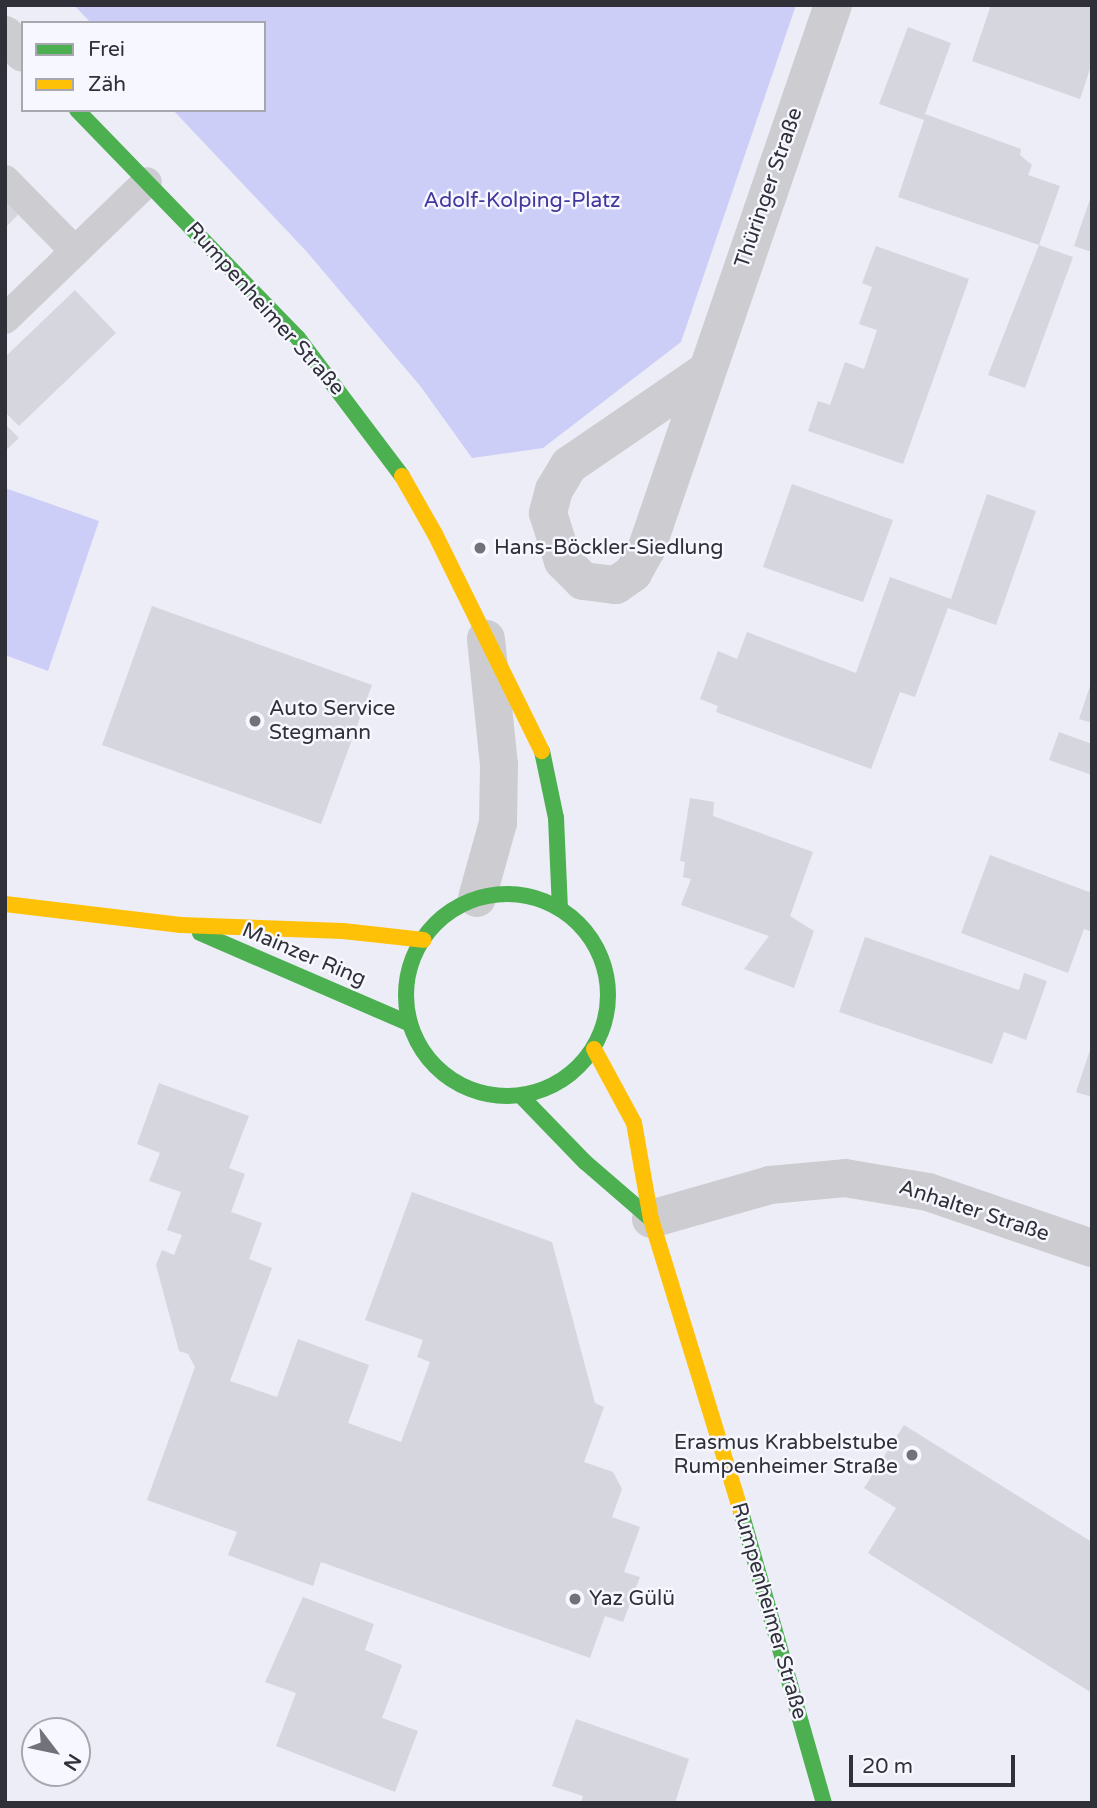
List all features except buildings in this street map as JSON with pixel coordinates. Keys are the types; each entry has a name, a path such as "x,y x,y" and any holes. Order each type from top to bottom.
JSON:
{"street":[{"name":"Thüringer Straße","path":"705,372 833,5"},
{"path":"5,35 21,52"},
{"name":"Rumpenheimer Straße","path":"79,112 298,338 359,415 435,534 540,744 555,818 560,909"},
{"path":"705,372 646,550 633,573 616,585 583,582 563,561 548,513 554,490 569,465 705,372"},
{"name":"Rumpenheimer Straße","path":"477,898 498,823 499,765 486,639"},
{"path":"514,894 560,909 592,939 606,972 608,1010 594,1049 560,1082 521,1096 490,1096 447,1077 416,1041 410,1024 406,995 409,971 424,940 444,916 477,898 514,894"},
{"name":"Mainzer Ring","path":"5,904 181,925 343,931 424,940"},
{"name":"Mainzer Ring","path":"181,925 410,1024"},
{"name":"Rumpenheimer Straße","path":"594,1049 634,1123 651,1219 763,1583 824,1803"},
{"path":"521,1096 585,1162 651,1219"},
{"name":"Anhalter Straße","path":"651,1219 770,1185 845,1178 928,1192 1092,1248"}],"lane":[{"path":"5,180 75,251"},
{"path":"10,305 75,251 147,182"}],"green space":[{"name":"Adolf-Kolping-Platz","path":"74,5 796,5 681,342 543,448 472,458 421,387 307,252 175,112 266,112 266,21 89,21"},
{"path":"5,488 99,521 48,671 5,655"}],"traffic: fast":[{"path":"79,112 298,338 402,476"},
{"path":"542,751 556,818 560,909"},
{"path":"507,894 546,901 579,923 601,956 608,995 601,1034 579,1067 546,1089 507,1096 468,1089 435,1067 413,1034 406,995 413,956 435,923 468,901 507,894"},
{"path":"200,933 410,1024"},
{"path":"521,1096 585,1162 651,1219"},
{"path":"741,1512 824,1803"}],"traffic: slow":[{"path":"402,476 435,534 542,751"},
{"path":"5,904 181,925 343,931 424,940"},
{"path":"594,1049 634,1123 651,1219 741,1512"}],"place":[{"name":"Hans-Böckler-Siedlung","path":"480,548"},
{"name":"Auto Service Stegmann","path":"255,721"},
{"name":"Erasmus Krabbelstube Rumpenheimer Straße","path":"912,1455"},
{"name":"Yaz Gülü","path":"575,1599"}]}
